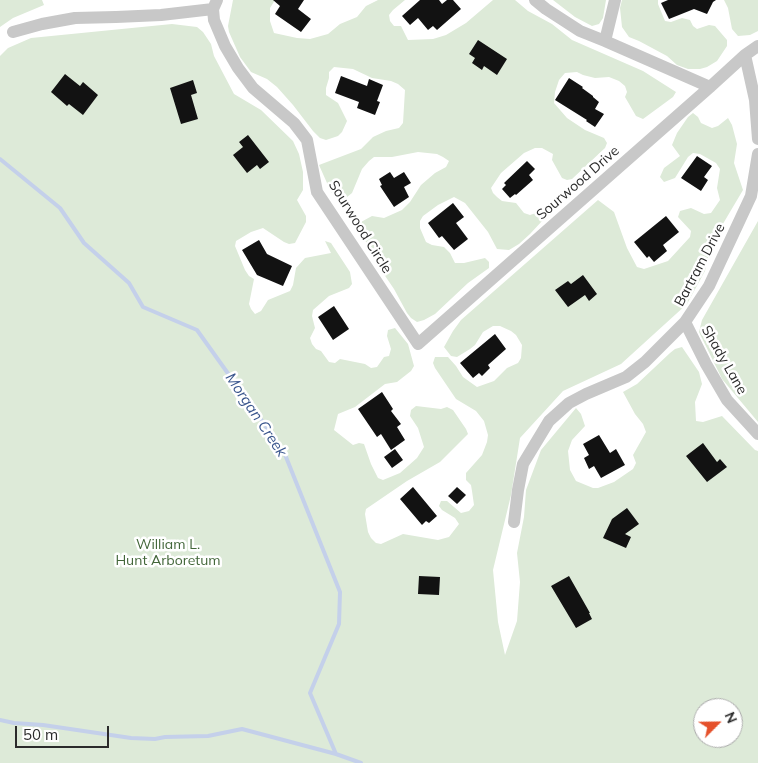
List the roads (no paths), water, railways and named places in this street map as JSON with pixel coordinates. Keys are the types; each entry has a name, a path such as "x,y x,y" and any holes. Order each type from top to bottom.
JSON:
{"street":[{"path":"535,0 580,31 710,87"},
{"path":"605,41 615,0"},
{"path":"13,32 75,18 161,15 215,5"},
{"name":"Sourwood Circle","path":"215,5 214,20 225,46 238,68 253,88 294,123 307,140 317,192 418,344"},
{"name":"Sourwood Drive","path":"418,344 745,55 758,46"},
{"path":"745,55 755,100 758,139"},
{"name":"Bartram Drive","path":"514,522 524,464 549,421 569,403 626,377 645,362 686,322 708,286 751,196 758,154"},
{"name":"Shady Lane","path":"686,322 706,364 727,400 758,434"}],"waterway":[{"name":"Morgan Creek","path":"0,159 60,208 84,243 129,283 143,307 197,330 284,452 340,592 339,624 310,693 336,754 361,763"},
{"name":"Morgan Creek","path":"0,720 131,738 155,739 208,736 242,729 336,754"}],"park label":[{"name":"William L. Hunt Arboretum","path":"168,554"}]}
